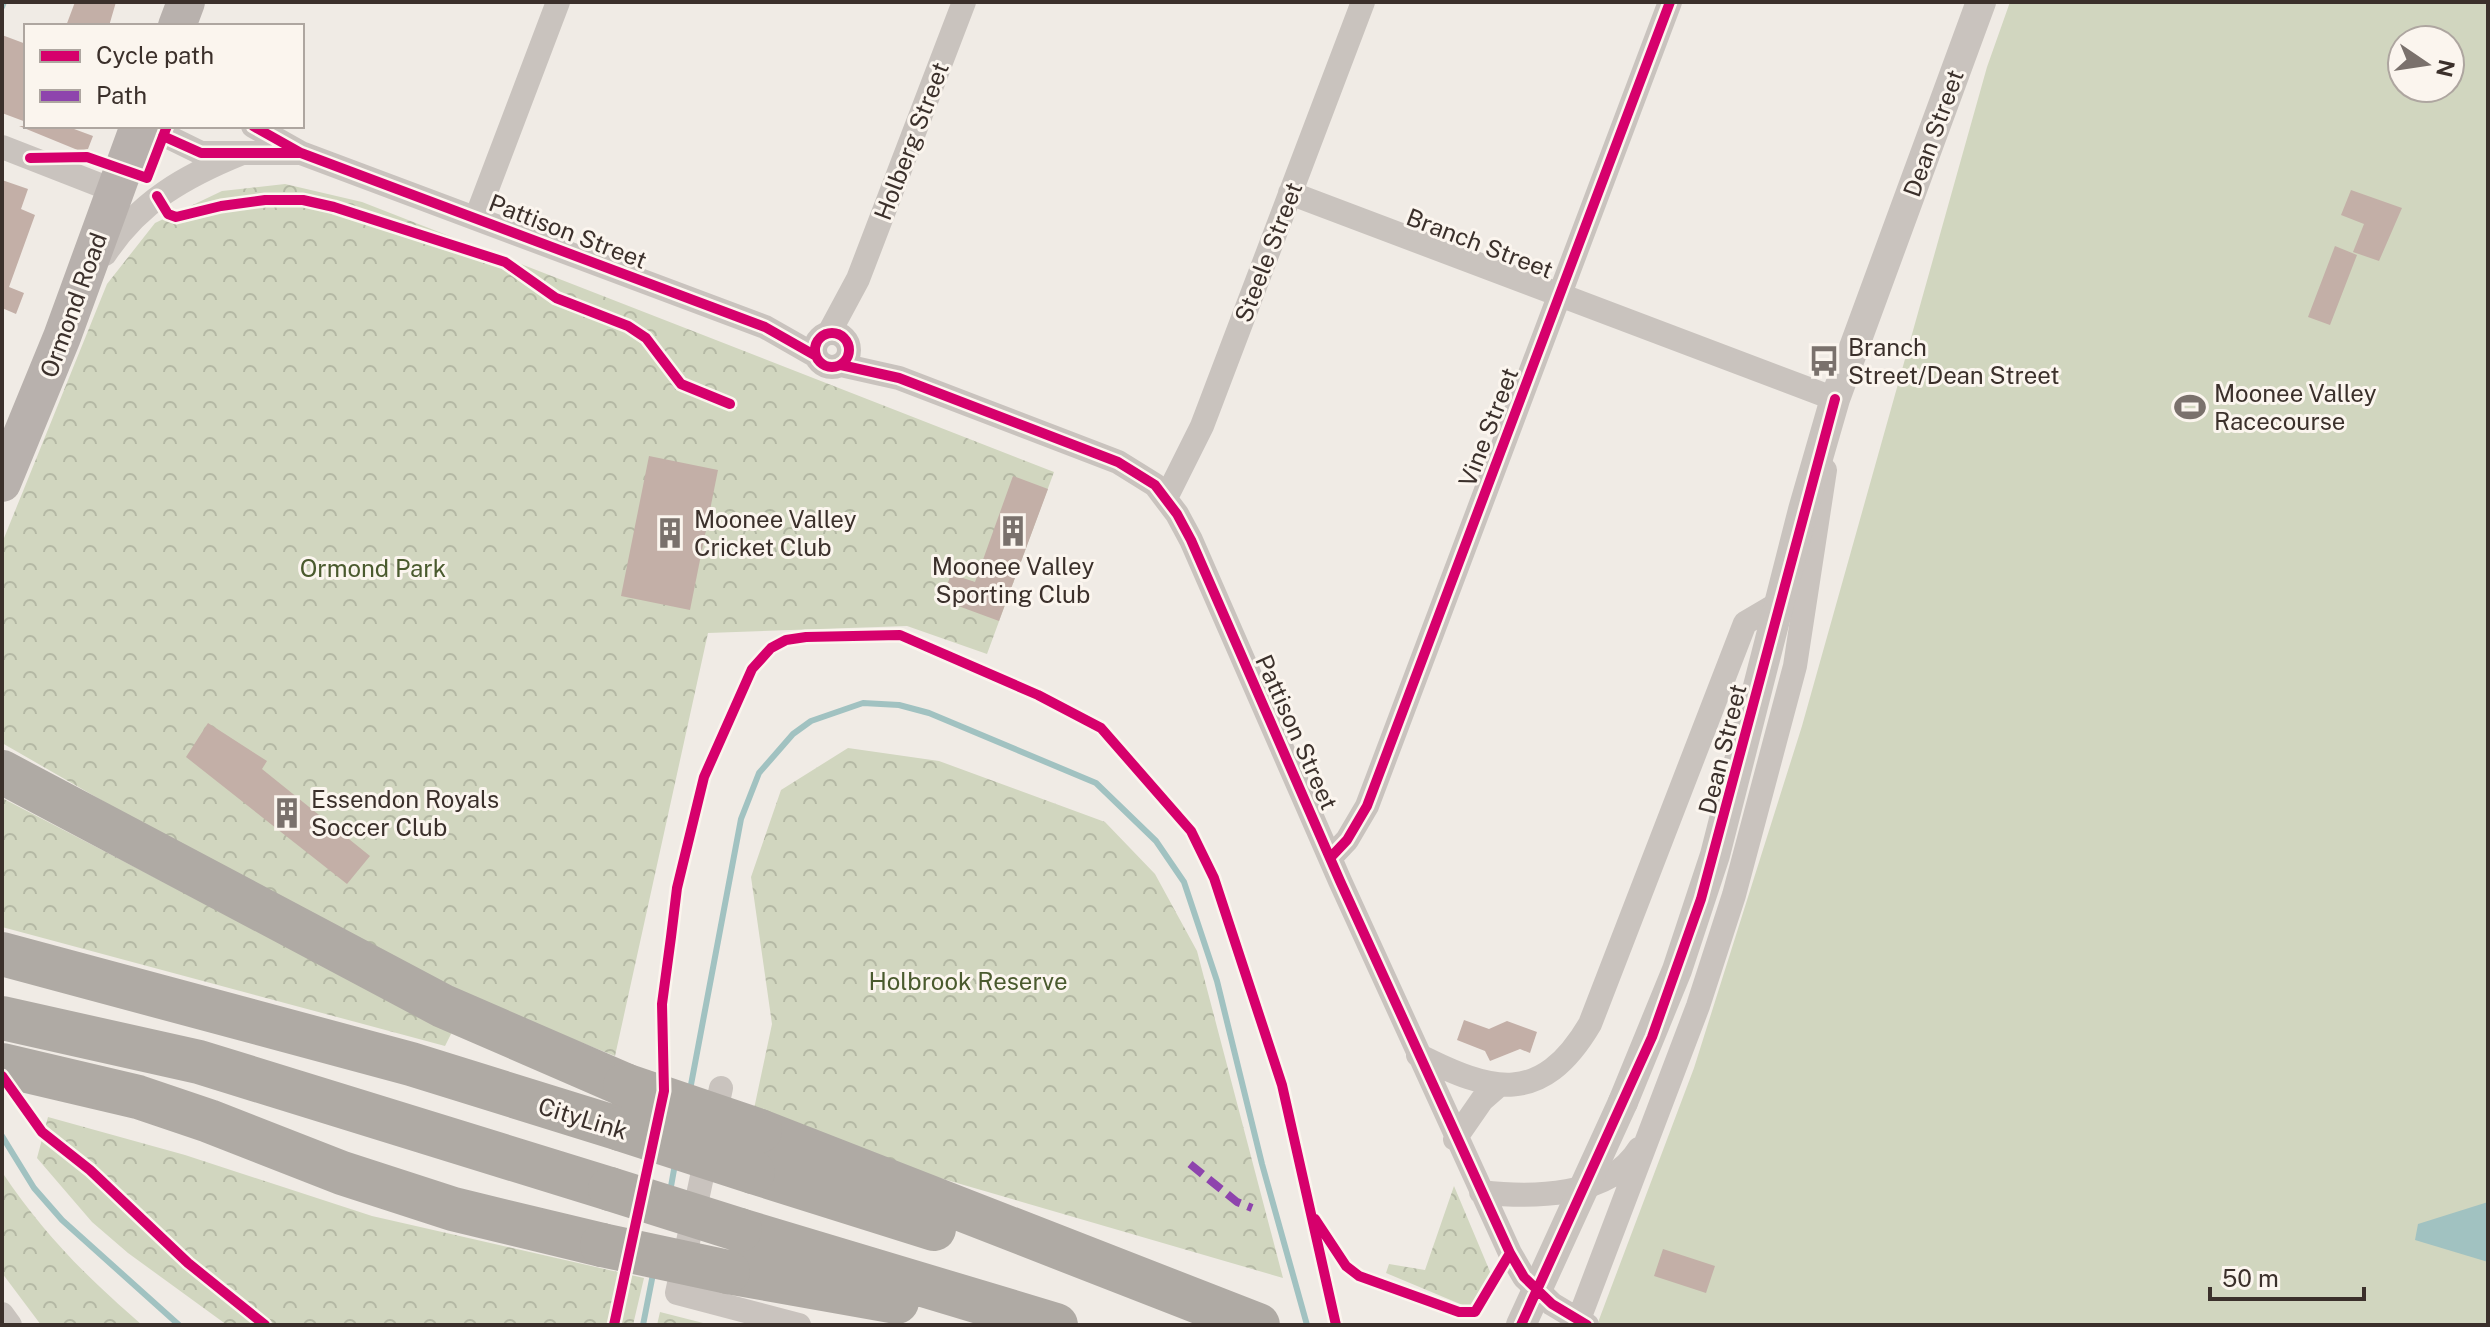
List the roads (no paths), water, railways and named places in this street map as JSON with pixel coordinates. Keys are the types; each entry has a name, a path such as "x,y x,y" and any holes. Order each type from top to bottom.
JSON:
{"highway":[{"path":"2,772 443,1006 625,1085 757,1151"},
{"name":"CityLink","path":"2,954 411,1064 620,1129 757,1151 1255,1325"},
{"path":"2,1018 199,1062 1056,1325"},
{"path":"7,1066 138,1097 342,1173 439,1204 602,1245 728,1272 1029,1325"}],"main road":[{"path":"154,24 162,2"},
{"path":"178,24 186,2"},
{"name":"Ormond Road","path":"2,483 71,311 104,187 116,128"},
{"name":"Ormond Road","path":"2,420 104,187 138,128"}],"street":[{"path":"476,218 558,2"},
{"name":"Holberg Street","path":"834,346 964,2"},
{"name":"Steele Street","path":"1166,498 1202,426 1363,2"},
{"name":"Vine Street","path":"1330,858 1347,840 1367,806 1670,2"},
{"name":"Dean Street","path":"1521,1325 1623,1102 1677,970 1715,855 1835,399 1981,2"},
{"name":"Pattison Street","path":"150,128 195,151 301,153"},
{"name":"Pattison Street","path":"257,128 301,153 765,327 834,346 899,378 1118,462 1138,473 1166,498 1191,540 1455,1139 1524,1277 1552,1304 1583,1322"},
{"path":"2,147 104,187"},
{"name":"Pattison Street","path":"71,311 123,227 157,196 192,174 242,153"},
{"name":"Branch Street","path":"1290,193 1835,399"},
{"name":"Dean Street","path":"1583,1322 1721,941 1785,704 1805,617 1835,399"},
{"name":"Dean Street","path":"1418,1055 1462,1078 1498,1086 1517,1084 1555,1067 1570,1054 1590,1024 1745,623 1779,603"},
{"path":"1455,1139 1482,1100 1498,1086"},
{"path":"721,1088 677,1293 799,1325"},
{"name":"Dean Street","path":"1481,1192 1525,1196 1593,1183 1619,1170 1633,1158 1650,1130"},
{"path":"2,1314 10,1325"}],"water":[{"path":"2488,1202 2488,1262 2415,1240 2418,1224"}],"waterway":[{"path":"2,7 4,2"},
{"path":"690,1090 741,819 759,773 793,734 811,721 863,703 899,705 929,713 1096,783 1156,841 1184,882 1217,981 1262,1164 1307,1325"},
{"path":"2,1136 34,1188 62,1220 179,1325"},
{"path":"670,1192 675,1164"},
{"path":"643,1325 653,1274"}],"place":[{"name":"Branch Street/Dean Street","path":"1824,361"},
{"name":"Moonee Valley Racecourse","path":"2190,407"},
{"name":"Moonee Valley Sporting Club","path":"1013,531"},
{"name":"Moonee Valley Cricket Club","path":"670,533"},
{"name":"Essendon Royals Soccer Club","path":"287,813"}],"park label":[{"name":"Ormond Park","path":"373,568"},
{"name":"Holbrook Reserve","path":"968,981"}]}
